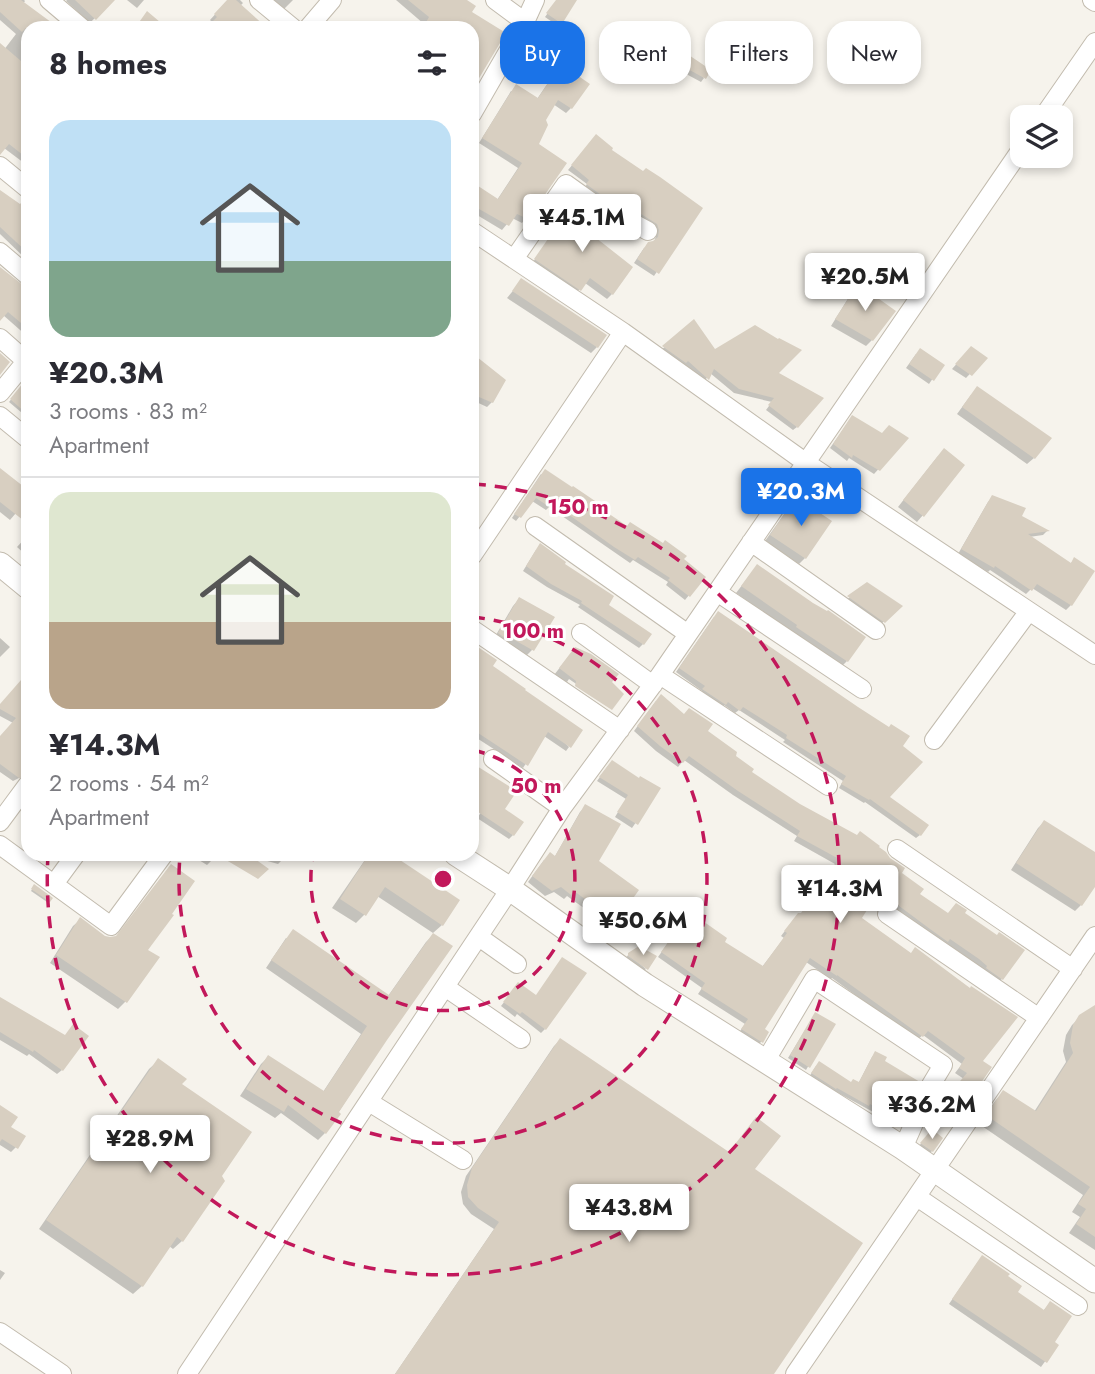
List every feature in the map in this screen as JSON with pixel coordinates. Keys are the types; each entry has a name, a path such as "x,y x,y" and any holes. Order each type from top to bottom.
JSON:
{"street":[{"path":"259,0 284,21"},
{"path":"314,21 332,0"},
{"path":"495,0 525,21"},
{"path":"526,21 535,0"},
{"path":"51,1 74,21"},
{"path":"1051,105 1095,42"},
{"path":"479,102 500,66"},
{"path":"187,1374 562,808 656,680 1010,165"},
{"path":"0,166 21,183"},
{"path":"514,259 566,184 609,222 625,226 635,224 648,231"},
{"path":"479,236 623,332 805,462 1095,655"},
{"path":"0,252 21,270"},
{"path":"479,545 623,332"},
{"path":"0,338 21,355"},
{"path":"0,393 21,367"},
{"path":"0,416 21,433"},
{"path":"535,526 688,634"},
{"path":"751,542 876,630"},
{"path":"0,564 21,581"},
{"path":"717,592 862,690"},
{"path":"934,740 1029,611"},
{"path":"581,633 828,786"},
{"path":"479,634 620,730"},
{"path":"493,759 562,808"},
{"path":"0,822 21,794"},
{"path":"0,845 21,860"},
{"path":"897,849 1073,969"},
{"path":"22,861 111,926 158,861"},
{"path":"54,884 71,861"},
{"path":"467,861 645,985 904,1148 1095,1281"},
{"path":"887,914 1039,1018"},
{"path":"795,1374 1095,936"},
{"path":"479,937 517,964"},
{"path":"766,1060 814,979 943,1065 931,1085 904,1148"},
{"path":"445,987 521,1039"},
{"path":"369,1102 463,1160"},
{"path":"917,1197 1078,1306"},
{"path":"0,1332 62,1374"}],"building":[{"path":"0,0 21,0 50,21 21,21 21,31 0,12"},
{"path":"75,0 115,0 96,20"},
{"path":"227,0 236,0 259,21 213,21 217,17 214,14"},
{"path":"408,0 467,0 476,6 472,12 500,29 500,43 479,78 479,21 427,21 429,17"},
{"path":"556,0 577,0 564,21 558,21 546,13"},
{"path":"147,11 159,21 140,21"},
{"path":"0,43 21,61 21,153 9,144 0,155"},
{"path":"691,56 705,66 705,78 691,71"},
{"path":"585,81 590,84 572,109 558,100 546,120 548,125 539,144 567,163 528,219 517,214 509,226 479,209 479,187 498,199 522,163 482,138 516,84 538,98 547,84 585,84"},
{"path":"596,134 613,148 612,150 643,171 646,168 703,208 659,274 637,259 648,242 658,237 657,224 612,196 608,200 586,184 589,180 571,165"},
{"path":"0,190 21,203 21,246 0,227"},
{"path":"573,203 595,218 586,230 633,267 613,295 590,278 581,291 534,259"},
{"path":"0,267 21,284 21,323 8,312 0,321"},
{"path":"521,278 607,335 598,348 512,291"},
{"path":"858,284 896,311 873,341 835,319"},
{"path":"694,319 715,349 755,325 802,350 779,373 824,398 798,428 768,405 774,398 739,389 714,369 709,380 688,361 686,363 662,346"},
{"path":"971,346 988,358 972,376 955,364"},
{"path":"920,348 945,365 934,381 909,364"},
{"path":"0,353 10,362 0,375"},
{"path":"479,359 506,380 493,403 479,397"},
{"path":"21,386 21,409 10,399"},
{"path":"977,386 1052,438 1035,459 962,407"},
{"path":"852,415 882,433 889,425 909,438 880,471 853,455 852,458 833,444"},
{"path":"944,448 965,465 924,517 903,500"},
{"path":"0,468 21,484 21,518 0,502"},
{"path":"545,469 598,503 596,505 627,526 630,522 663,543 665,540 687,556 684,559 706,577 690,597 668,580 670,578 638,557 635,560 614,547 554,504 551,508 536,498 521,518 514,514"},
{"path":"992,495 1026,508 1022,516 1050,531 1028,534 1071,563 1074,557 1095,571 1072,606 1037,584 1032,591 995,566 994,568 961,549"},
{"path":"796,497 832,521 806,559 770,535"},
{"path":"540,543 566,562 565,564 614,596 609,605 652,634 644,645 526,566"},
{"path":"757,564 866,637 848,662 741,586"},
{"path":"867,582 903,606 885,623 847,596"},
{"path":"519,597 555,617 534,651 511,638 509,641 498,633"},
{"path":"718,611 858,707 889,727 891,724 910,736 903,746 923,762 890,797 929,825 921,836 870,799 841,784 846,776 786,738 787,735 743,707 740,711 728,702 726,705 702,689 705,686 679,668"},
{"path":"575,647 591,654 619,674 612,682 624,694 612,710 575,686 576,681 559,668"},
{"path":"479,648 497,660 493,666 583,730 571,748 548,732 528,766 479,734"},
{"path":"21,680 19,778 0,764 0,736 16,718 0,709 0,704"},
{"path":"661,694 684,714 689,708 713,724 708,731 737,752 736,756 754,769 752,772 800,804 857,835 860,831 880,846 890,858 905,868 902,873 924,889 920,894 948,913 956,903 967,910 965,913 997,935 999,932 1025,950 1003,980 986,968 979,959 950,939 948,942 879,891 862,918 911,953 915,947 970,988 971,986 1018,1017 983,1061 992,1067 963,1109 948,1095 967,1073 959,1068 965,1058 928,1031 923,1037 810,958 765,1029 769,1032 763,1043 741,1029 748,1019 701,989 705,983 661,952 690,912 727,938 725,942 763,966 787,933 784,931 798,913 801,913 839,859 797,836 800,831 689,756 683,763 637,726"},
{"path":"612,760 639,778 640,776 661,788 638,825 617,812 628,795 599,777"},
{"path":"479,767 517,791 505,809 524,822 514,836 479,813"},
{"path":"585,804 621,824 599,861 639,890 616,922 574,891 571,895 561,887 552,891 532,876 550,852 555,856"},
{"path":"1044,820 1095,852 1095,887 1082,906 1016,863"},
{"path":"228,861 258,861 269,869 258,879"},
{"path":"364,861 402,861 460,900 443,926 385,887 366,916 340,899"},
{"path":"171,864 195,881 148,950 160,957 127,1003 56,955 80,917 105,936 116,936"},
{"path":"34,884 53,898 50,902 31,889"},
{"path":"293,929 389,995 433,933 453,946 326,1134 288,1105 284,1112 246,1089 268,1055 324,1091 367,1026 271,960"},
{"path":"639,946 657,956 648,970 628,956 628,953"},
{"path":"562,957 587,973 546,1030 503,1002 518,982 536,995"},
{"path":"0,997 65,1035 73,1024 89,1036 63,1071 34,1050 33,1052 0,1032"},
{"path":"1095,1005 1095,1237 1076,1224 1086,1209 1078,1204 1090,1187 986,1115 1003,1090 1036,1111 1073,1053 1070,1043 1073,1025 1079,1015"},
{"path":"815,1012 836,1024 810,1068 790,1055"},
{"path":"560,1038 729,1152 756,1117 781,1136 755,1169 863,1243 774,1374 395,1374 499,1222 478,1208 468,1197 467,1185 472,1168"},
{"path":"875,1051 887,1057 885,1061 920,1082 902,1123 811,1073 819,1061 851,1082 853,1079 859,1082"},
{"path":"158,1058 187,1079 182,1084 252,1132 222,1176 225,1181 183,1242 177,1237 143,1287 46,1220"},
{"path":"0,1105 18,1117 11,1127 26,1136 18,1149 2,1139 0,1142"},
{"path":"932,1129 943,1138 933,1152 920,1143"},
{"path":"982,1255 1010,1274 1008,1276 1022,1286 1018,1292 1044,1310 1050,1301 1072,1316 1055,1342 1059,1345 1047,1363 952,1299"}]}
